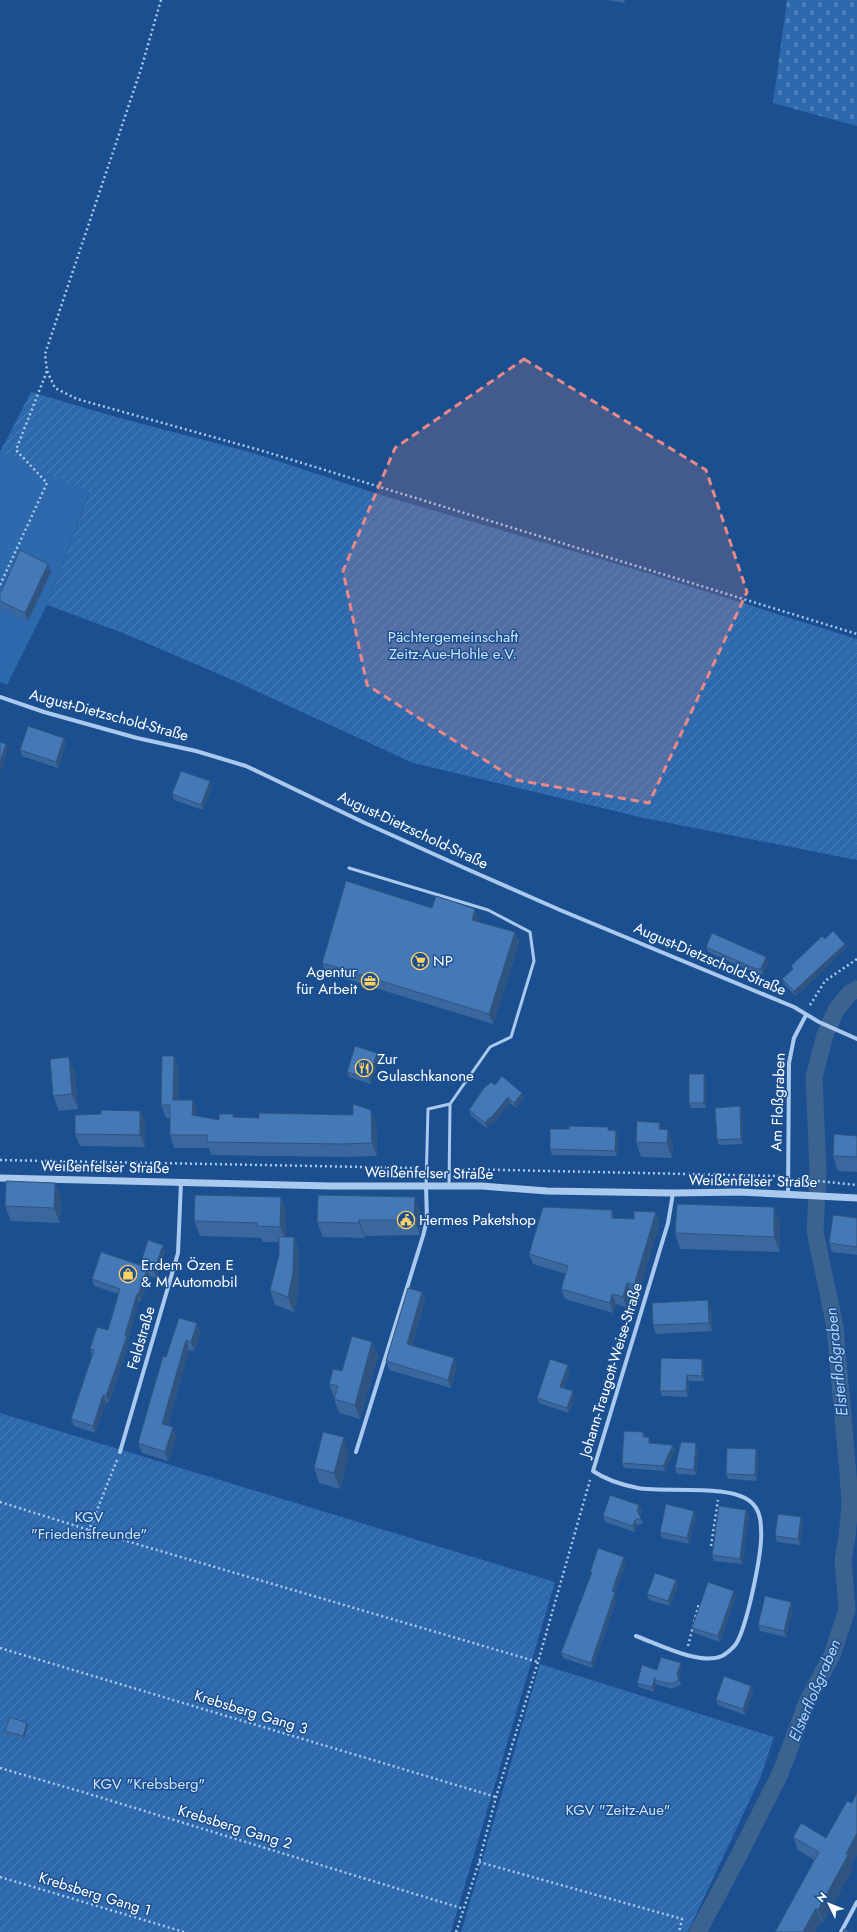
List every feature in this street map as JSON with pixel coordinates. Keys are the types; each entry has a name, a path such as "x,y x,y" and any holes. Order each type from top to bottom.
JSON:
{"street":[{"name":"August-Dietzschold-Straße","path":"0,697 44,712 137,738 196,751 246,766 365,823 469,870 560,910 787,1004 819,1022 857,1039"},
{"name":"Am Floßgraben","path":"788,1194 789,1062 794,1038 806,1015"},
{"name":"Weißenfelser Straße","path":"0,1178 322,1186 449,1186 516,1188 547,1191 808,1194 857,1198"},
{"name":"Feldstraße","path":"120,1452 178,1254 181,1182"},
{"path":"356,1452 423,1236 427,1220 426,1186"},
{"name":"Johann-Traugott-Weise-Straße","path":"636,1636 686,1654 709,1659 723,1655 735,1644 745,1624 758,1566 762,1531 759,1516 753,1504 736,1494 639,1488 618,1483 593,1471 668,1223 673,1193"},
{"path":"841,1932 857,1902"}],"lane":[{"path":"349,868 488,910 530,932 534,962 511,1037 490,1047 450,1104 448,1169 449,1186"},
{"path":"426,1186 428,1109 450,1104"}],"path":[{"path":"161,0 139,76 45,354 47,371 55,388 77,399 263,451 857,634"},
{"path":"0,585 47,483 16,450 47,371"},
{"path":"806,1015 825,981 857,959"},
{"path":"0,1160 426,1168"},
{"path":"448,1169 774,1176 812,1181 857,1184"},
{"path":"89,1530 120,1452"},
{"path":"456,1932 479,1862 496,1798 538,1662 593,1471"},
{"path":"711,1546 719,1492"},
{"path":"0,1502 89,1530 538,1662"},
{"path":"686,1654 700,1603"},
{"name":"Krebsberg Gang 3","path":"0,1648 496,1798"},
{"name":"Krebsberg Gang 2","path":"0,1768 464,1909"},
{"path":"479,1862 682,1919 679,1932"},
{"name":"Krebsberg Gang 1","path":"0,1877 184,1932"}],"highlighted area":[{"path":"524,359 706,470 747,592 649,803 516,780 367,685 343,571 395,448"}],"green space":[{"path":"787,0 857,0 857,126 773,103"},
{"name":"Pächtergemeinschaft Zeitz-Aue-Hohle e.V.","path":"31,392 116,417 250,452 384,496 634,569 857,639 857,860 644,818 413,763 228,678 123,633 47,605 89,493 0,452"},
{"path":"0,452 89,492 47,605 7,685 0,682"},
{"path":"0,1413 555,1582 451,1932 0,1932"},
{"name":"KGV \"Zeitz-Aue\"","path":"540,1664 774,1737 761,1776 688,1932 461,1932"}],"building":[{"path":"20,550 48,564 25,613 0,601 0,594"},
{"path":"28,726 64,738 56,762 20,750"},
{"path":"0,742 6,744 0,762"},
{"path":"181,771 210,781 201,805 172,794"},
{"path":"346,881 432,908 436,896 475,909 472,920 515,932 489,1014 322,963"},
{"path":"833,931 845,944 794,991 782,979 793,969 791,966 822,936 825,939"},
{"path":"712,933 766,957 761,969 756,969 706,947"},
{"name":"Zur Gulaschkanone","path":"355,1046 377,1053 369,1079 347,1072"},
{"path":"162,1056 174,1056 173,1100 193,1100 192,1115 219,1120 219,1114 233,1114 233,1117 259,1118 259,1113 353,1115 353,1104 371,1110 372,1143 207,1142 207,1135 170,1135 170,1105 161,1105"},
{"path":"69,1057 72,1094 53,1096 50,1059"},
{"path":"689,1074 704,1074 704,1103 689,1103"},
{"path":"502,1076 522,1093 514,1103 508,1097 485,1123 469,1110 484,1088 491,1082 495,1085"},
{"path":"740,1106 741,1139 717,1140 715,1108"},
{"path":"101,1110 140,1111 140,1135 75,1134 75,1115 101,1114"},
{"path":"637,1121 660,1123 659,1129 668,1130 667,1143 636,1142"},
{"path":"569,1126 608,1127 608,1130 616,1131 615,1151 550,1149 550,1129 569,1129"},
{"path":"834,1134 857,1136 857,1157 833,1156"},
{"path":"6,1181 55,1183 54,1208 5,1206"},
{"path":"195,1195 281,1197 280,1227 257,1226 257,1223 194,1221"},
{"path":"318,1195 415,1197 414,1220 359,1220 359,1223 317,1222"},
{"path":"677,1204 774,1207 774,1237 675,1233"},
{"path":"543,1207 612,1210 612,1218 634,1219 634,1211 656,1212 634,1285 627,1283 623,1297 612,1294 610,1303 561,1289 568,1266 529,1254"},
{"path":"833,1215 857,1218 857,1247 829,1243"},
{"path":"279,1237 294,1237 293,1272 288,1297 270,1290 279,1255"},
{"path":"148,1240 163,1245 154,1271 147,1269 138,1295 137,1294 125,1335 127,1336 106,1396 103,1395 93,1426 71,1419 94,1350 90,1349 97,1327 108,1330 120,1289 92,1279 101,1252 140,1265"},
{"path":"408,1288 422,1292 407,1344 454,1358 448,1380 386,1361"},
{"path":"708,1300 709,1323 653,1325 652,1303"},
{"path":"179,1318 197,1323 191,1342 186,1340 162,1424 173,1427 165,1452 138,1443 163,1356 166,1357"},
{"path":"352,1336 372,1342 355,1405 334,1399 338,1386 329,1384 333,1369 342,1371"},
{"path":"661,1358 702,1359 702,1376 687,1375 686,1391 660,1391"},
{"path":"550,1359 568,1365 560,1387 573,1391 567,1408 537,1398"},
{"path":"624,1431 643,1432 643,1437 649,1437 649,1443 673,1445 663,1466 622,1463"},
{"path":"323,1432 344,1437 334,1473 314,1468"},
{"path":"681,1442 696,1443 694,1470 675,1468"},
{"path":"727,1448 756,1449 755,1475 726,1474"},
{"path":"610,1495 639,1505 637,1511 641,1518 635,1520 633,1526 603,1516"},
{"path":"666,1504 694,1511 687,1538 660,1532"},
{"path":"719,1506 746,1510 740,1559 712,1555"},
{"path":"778,1514 801,1517 798,1539 775,1536"},
{"path":"598,1548 624,1557 612,1591 615,1592 591,1663 561,1653 592,1572 590,1572"},
{"path":"655,1573 676,1580 668,1601 647,1594"},
{"path":"708,1582 734,1591 718,1636 692,1628"},
{"path":"765,1596 791,1602 784,1631 758,1625"},
{"path":"661,1657 681,1663 677,1674 679,1680 671,1684 654,1680 652,1687 637,1683 642,1665 657,1670"},
{"path":"724,1676 751,1686 743,1709 716,1700"},
{"path":"10,1717 27,1723 23,1736 5,1731"},
{"path":"857,1792 857,1833 846,1854 848,1855 818,1910 816,1908 803,1932 775,1932 819,1852 793,1837 801,1823 826,1838 847,1801 852,1803"},
{"path":"844,1929 851,1932 843,1932"}],"waterway":[{"name":"Elsterfloßgraben","path":"698,1932 780,1774 807,1702 832,1655 847,1610 843,1560 850,1504 835,1327 815,1231 818,1171 814,1077 825,1035 836,1010 850,993 857,989"}],"place":[{"name":"NP","path":"420,961"},
{"name":"Agentur für Arbeit","path":"370,981"},
{"name":"Zur Gulaschkanone","path":"364,1068"},
{"name":"Hermes Paketshop","path":"406,1220"},
{"name":"Erdem Özen E & M Automobil","path":"128,1274"}],"park label":[{"name":"KGV \"Friedensfreunde\"","path":"89,1526"},
{"name":"KGV \"Krebsberg\"","path":"149,1784"}]}
